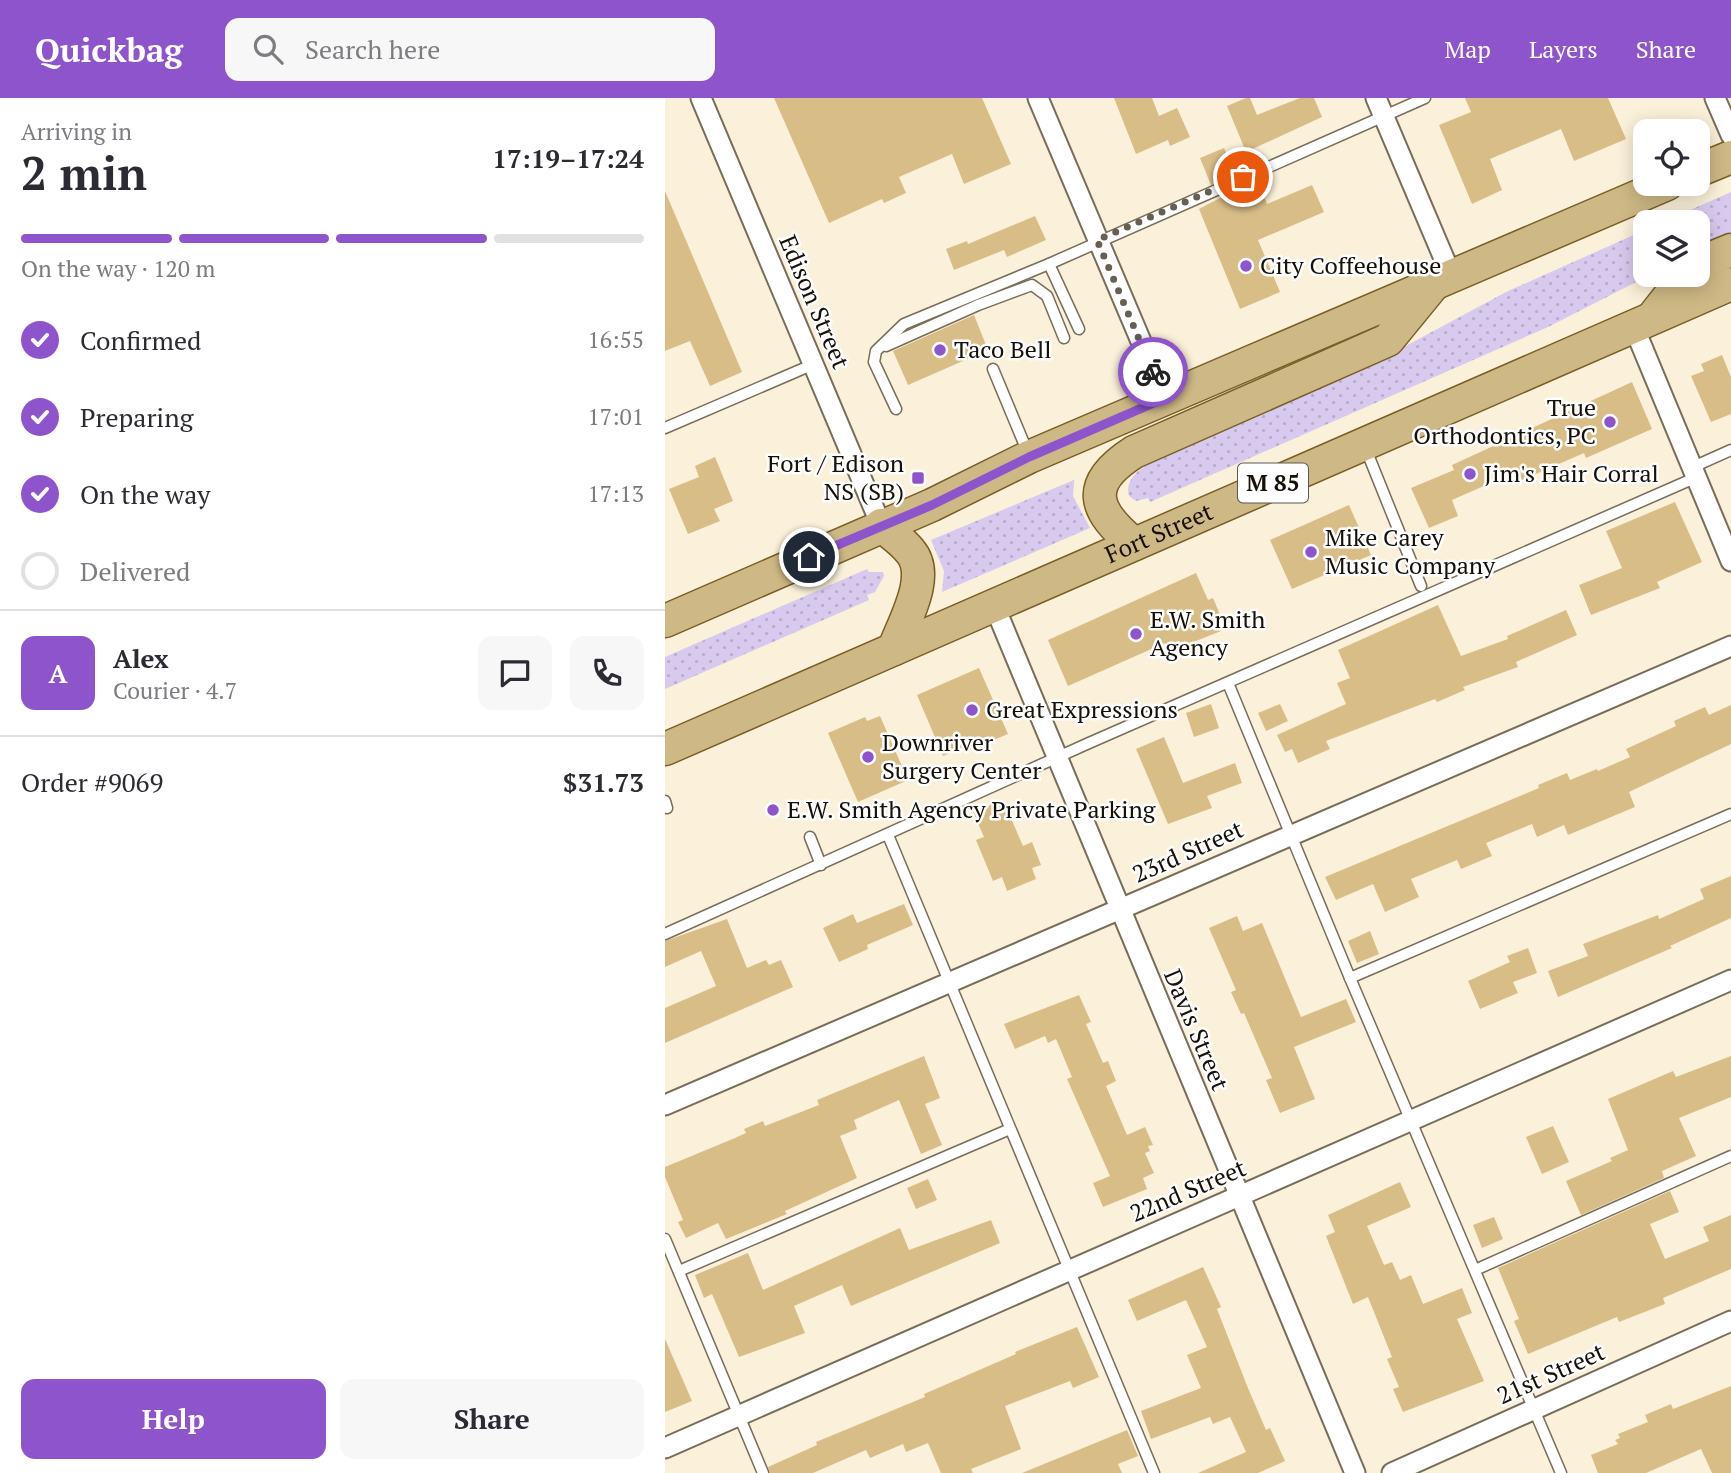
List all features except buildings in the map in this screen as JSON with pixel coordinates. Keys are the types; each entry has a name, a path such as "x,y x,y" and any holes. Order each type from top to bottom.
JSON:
{"main road":[{"path":"1710,166 1731,157"},
{"path":"665,621 932,505 1029,457 1638,196"},
{"path":"1710,259 1731,250"},
{"path":"1134,544 1109,523 1100,504 1104,477 1113,466 1134,452 1388,340 1443,278"},
{"name":"Fort Street","path":"665,749 1731,284"},
{"path":"1643,321 1675,287"},
{"path":"881,525 910,550 918,571 917,585 894,649"}],"street":[{"name":"Edison Street","path":"701,98 881,525"},
{"path":"1038,98 1165,398"},
{"path":"1715,98 1731,135"},
{"path":"1380,107 1443,278"},
{"path":"1643,321 1695,472 1731,561"},
{"name":"Davis Street","path":"994,605 1355,1473"},
{"name":"23rd Street","path":"665,1105 1291,833 1731,646"},
{"name":"22nd Street","path":"665,1448 1731,980"},
{"name":"21st Street","path":"1392,1473 1731,1321"}],"lane":[{"path":"896,409 874,362 876,351 904,324 1049,264 1380,107 1425,98"},
{"path":"1049,264 1079,329"},
{"path":"876,351 978,305 1032,285 1047,296 1064,338"},
{"path":"665,428 814,364"},
{"path":"993,369 1029,457"},
{"path":"1364,444 1422,586"},
{"path":"665,934 1695,472 1731,450"},
{"path":"1228,683 1350,978 1561,1473"},
{"path":"1350,978 1731,814"},
{"path":"888,835 1154,1473"},
{"path":"810,837 821,865"},
{"path":"679,1272 1010,1129"},
{"path":"1475,1270 1731,1156"},
{"path":"665,1239 763,1473"}],"shaded area":[{"path":"1731,192 1731,237 1710,247 1710,210 1690,210"},
{"path":"1633,235 1633,284 1548,327 1150,502 1148,498 1136,501 1129,496 1129,483 1132,478 1159,459 1157,454 1400,349 1508,291"},
{"path":"1074,480 1073,496 1090,528 942,592 944,571 931,540"},
{"path":"867,569 869,572 883,572 884,576 875,592 867,595 869,600 665,689 665,657"}],"way so far":[{"path":"1153,372 1097,240 1243,177"}],"place":[{"name":"City Coffeehouse","path":"1246,266"},
{"name":"Taco Bell","path":"940,350"},
{"name":"True Orthodontics, PC","path":"1610,422"},
{"name":"Jim's Hair Corral","path":"1470,474"},
{"name":"Fort / Edison NS (SB)","path":"918,478"},
{"name":"Mike Carey Music Company","path":"1311,552"},
{"name":"E.W. Smith Agency","path":"1136,634"},
{"name":"Great Expressions","path":"972,710"},
{"name":"Downriver Surgery Center","path":"868,757"},
{"name":"E.W. Smith Agency Private Parking","path":"773,810"}],"route":[{"path":"809,557 932,505 1029,457 1165,398 1153,372"}]}
